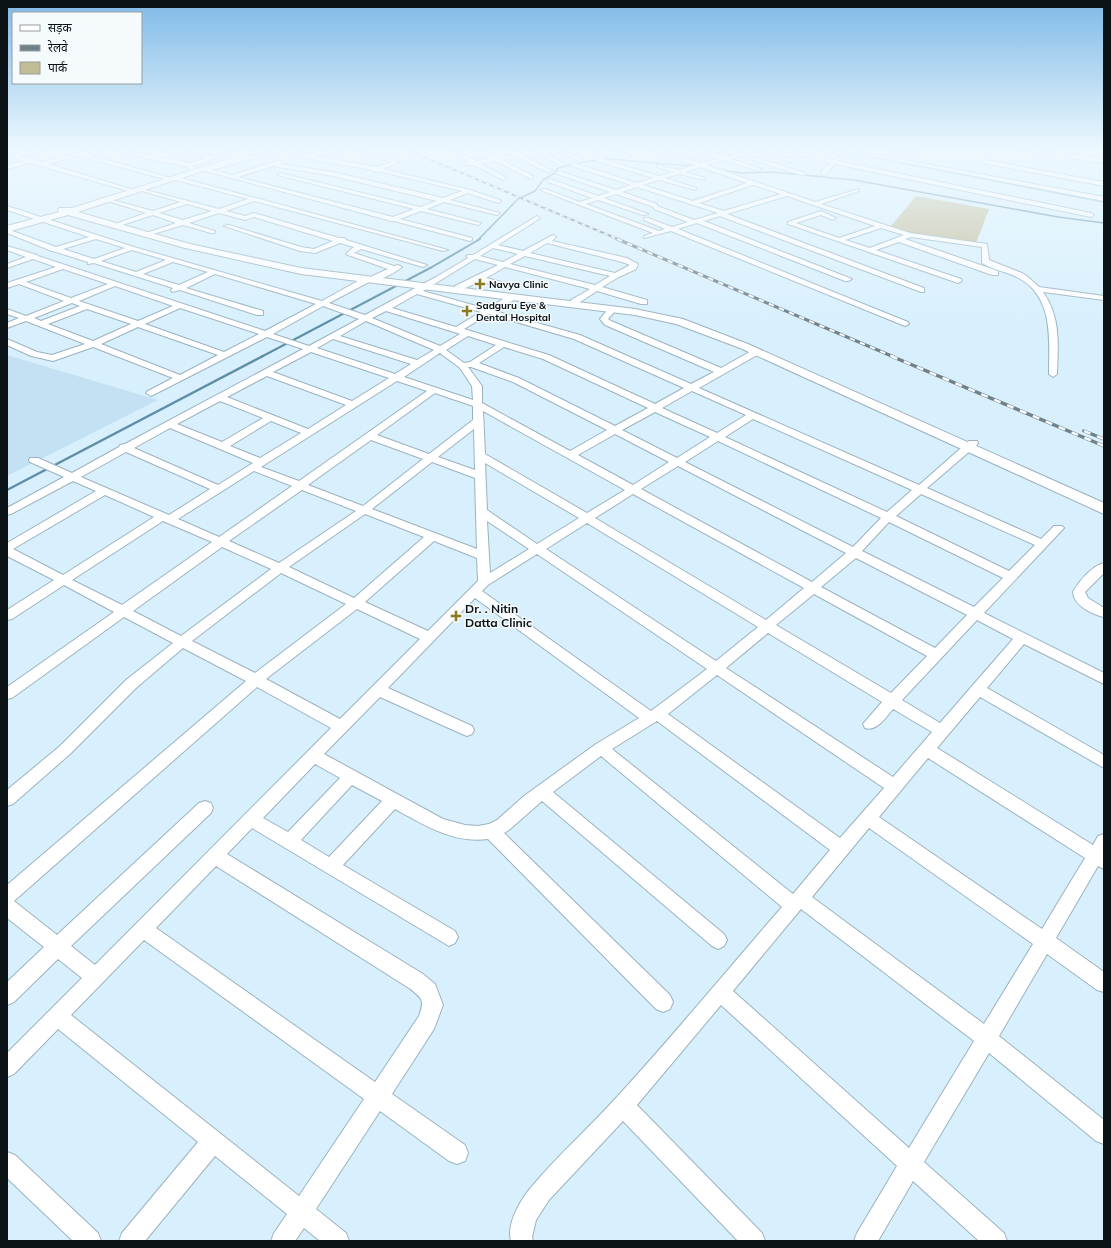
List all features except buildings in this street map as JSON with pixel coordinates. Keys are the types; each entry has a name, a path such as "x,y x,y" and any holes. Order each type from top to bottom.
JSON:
{"street":[{"path":"7,230 41,218 74,212 87,207"},
{"path":"7,225 74,212 90,207"},
{"path":"132,207 213,232"},
{"path":"120,224 170,207"},
{"path":"205,207 245,218 254,215 423,265"},
{"path":"151,233 182,222 233,207"},
{"path":"287,207 445,250"},
{"path":"271,230 333,207"},
{"path":"348,207 470,239"},
{"path":"411,207 478,223"},
{"path":"227,226 300,249 315,251 423,207"},
{"path":"474,207 497,213"},
{"path":"593,207 658,233"},
{"path":"623,207 646,216 672,229 905,324"},
{"path":"659,207 793,259 853,277"},
{"path":"704,207 921,290"},
{"path":"646,237 744,207"},
{"path":"824,207 871,229 982,269 1003,274 1019,274"},
{"path":"1053,207 1091,215"},
{"path":"7,208 95,237 322,303 365,318 440,349 468,365 516,380 1104,679"},
{"path":"718,248 832,210"},
{"path":"74,212 152,237 223,255 301,271 651,315 679,321 705,330 1104,503"},
{"path":"41,218 74,212 151,233 265,261 370,279"},
{"path":"821,213 841,221 880,226 909,235 984,245 985,261 997,268 1019,274 1027,279 1037,289 1045,304 1053,327 1053,374"},
{"path":"7,512 66,474 124,447 385,308 418,286 474,257 537,218"},
{"path":"784,225 871,250 958,280"},
{"path":"838,240 880,226"},
{"path":"7,230 55,250 260,313"},
{"path":"256,235 264,233"},
{"path":"458,288 480,278 556,235"},
{"path":"871,250 901,240 909,235"},
{"path":"7,266 95,237"},
{"path":"545,241 624,260 634,264 633,267 616,275 574,302"},
{"path":"361,246 352,251 350,254 394,269"},
{"path":"493,246 616,275"},
{"path":"7,248 477,404 936,655"},
{"path":"70,269 132,248"},
{"path":"768,268 816,250"},
{"path":"464,255 596,288 644,302"},
{"path":"7,326 172,260"},
{"path":"151,393 266,334 322,303 370,279 411,261"},
{"path":"7,286 62,267"},
{"path":"822,289 870,271"},
{"path":"157,297 214,272"},
{"path":"480,278 506,286"},
{"path":"19,282 225,355"},
{"path":"418,286 458,288 653,311 696,322 778,356 1104,509"},
{"path":"418,286 488,312 577,337 1043,544"},
{"path":"1037,289 1104,298"},
{"path":"457,330 511,298"},
{"path":"7,342 34,354 53,358 94,344 181,305"},
{"path":"41,324 87,306"},
{"path":"385,308 546,357 888,517 1011,577"},
{"path":"7,310 181,378"},
{"path":"612,310 604,319 608,323 720,371"},
{"path":"7,616 165,518 218,489 467,333"},
{"path":"331,336 418,363"},
{"path":"468,365 503,344"},
{"path":"570,455 690,387 756,352"},
{"path":"468,365 477,386 483,556 480,587"},
{"path":"265,372 352,404"},
{"path":"7,694 434,390"},
{"path":"218,397 308,432"},
{"path":"7,1067 480,587 537,549 753,415"},
{"path":"223,446 271,417"},
{"path":"7,799 65,750 131,684 182,642 280,568 364,510 478,421"},
{"path":"168,424 223,446 300,486 483,556"},
{"path":"370,436 480,476"},
{"path":"314,756 439,825 450,829 478,833 492,831 601,748 653,716 717,668 855,552 888,517 970,445"},
{"path":"124,447 218,489"},
{"path":"479,455 942,731"},
{"path":"39,462 280,568 430,638"},
{"path":"7,548 104,491"},
{"path":"482,512 894,787"},
{"path":"870,724 1058,528"},
{"path":"7,896 256,680 355,604 432,537"},
{"path":"7,551 343,726"},
{"path":"1104,566 1079,589 1078,594 1080,599 1088,606 1104,614"},
{"path":"480,587 653,716 842,849"},
{"path":"522,1241 521,1237 525,1216 541,1192 623,1106 1022,637"},
{"path":"978,689 1104,762"},
{"path":"379,690 467,730"},
{"path":"601,748 797,902 986,1038 1104,1133"},
{"path":"865,1241 1044,942 1101,852 927,749"},
{"path":"289,842 351,776"},
{"path":"542,792 718,940"},
{"path":"331,866 393,800"},
{"path":"7,995 205,808"},
{"path":"868,818 1104,983"},
{"path":"251,819 449,937"},
{"path":"492,831 663,1002"},
{"path":"215,856 416,981 428,991 433,1005 427,1022 282,1241"},
{"path":"7,907 96,977"},
{"path":"143,929 458,1153"},
{"path":"720,992 996,1241"},
{"path":"57,1016 338,1241"},
{"path":"623,1106 754,1241"},
{"path":"130,1241 213,1141"},
{"path":"7,1163 90,1241"}],"shaded area":[{"path":"7,355 158,400 7,476"}],"green space":[{"path":"907,207 979,207 989,209 976,243 922,236 891,226"}],"waterway":[{"path":"478,240 510,207"},
{"path":"1004,207 1058,217 1104,223"},
{"path":"261,357 432,267 480,239"},
{"path":"7,490 263,356"}],"railway":[{"path":"543,207 620,240"},
{"path":"617,239 894,357"},
{"path":"891,356 1104,446"},
{"path":"1084,431 1104,439"}],"place":[{"name":"Navya Clinic","path":"480,284"},
{"name":"Sadguru Eye & Dental Hospital","path":"467,311"},
{"name":"Dr. . Nitin Datta Clinic","path":"456,616"}]}
